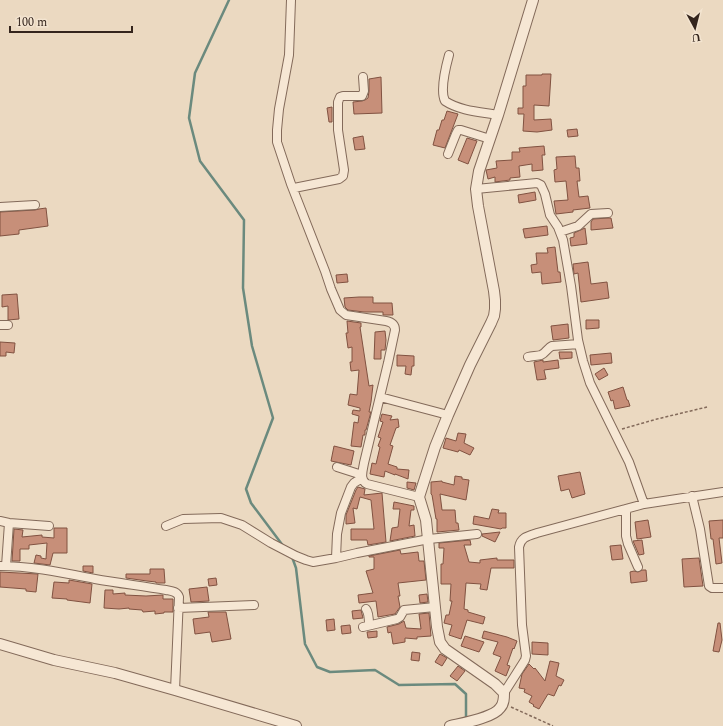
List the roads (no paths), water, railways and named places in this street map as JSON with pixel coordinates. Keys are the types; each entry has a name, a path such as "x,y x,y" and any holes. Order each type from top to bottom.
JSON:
{"street":[{"path":"291,0 289,55 279,109 277,142 331,289 341,312 346,315 391,322 395,327 362,476 351,487 341,513 337,534 336,558"},
{"path":"504,693 495,684 445,649 440,642 437,627 429,539 426,520 419,497 435,447 470,365 491,323 495,309 495,300 483,238 476,189 479,171 498,115 532,0"},
{"path":"448,55 443,94 445,101 449,104 469,110 498,115"},
{"path":"294,188 338,179 343,176 344,170 338,130 338,102 340,97 343,96 362,96 364,93 363,77"},
{"path":"448,154 458,130 490,139"},
{"path":"476,189 540,184 550,215 563,240 583,361 590,382 629,462 644,504"},
{"path":"0,207 35,204"},
{"path":"560,232 578,226 591,214 608,213"},
{"path":"528,357 541,355 552,346 579,344"},
{"path":"380,397 448,415"},
{"path":"337,467 362,476 367,484 419,497"},
{"path":"450,726 489,716 501,708 504,693 525,660 526,656 522,625 519,547 522,540 526,537 644,504 723,492"},
{"path":"692,496 700,529 709,586 712,588 723,588"},
{"path":"626,509 626,536 638,567"},
{"path":"166,526 183,520 221,518 232,520 271,543 313,562 429,539 477,534"},
{"path":"0,521 49,526"},
{"path":"9,523 3,566 54,572 166,590 178,595 175,690"},
{"path":"178,608 254,605"},
{"path":"366,609 368,615 366,626 397,619 404,610 435,607"},
{"path":"0,644 54,660 175,690 296,726"}],"waterway":[{"path":"229,0 195,73 189,118 200,161 244,220 243,288 252,346 273,418 246,489 251,503 284,547"},
{"path":"292,557 296,568 305,644 317,667 330,672 375,670 399,685 455,684 466,694 466,720"}]}
